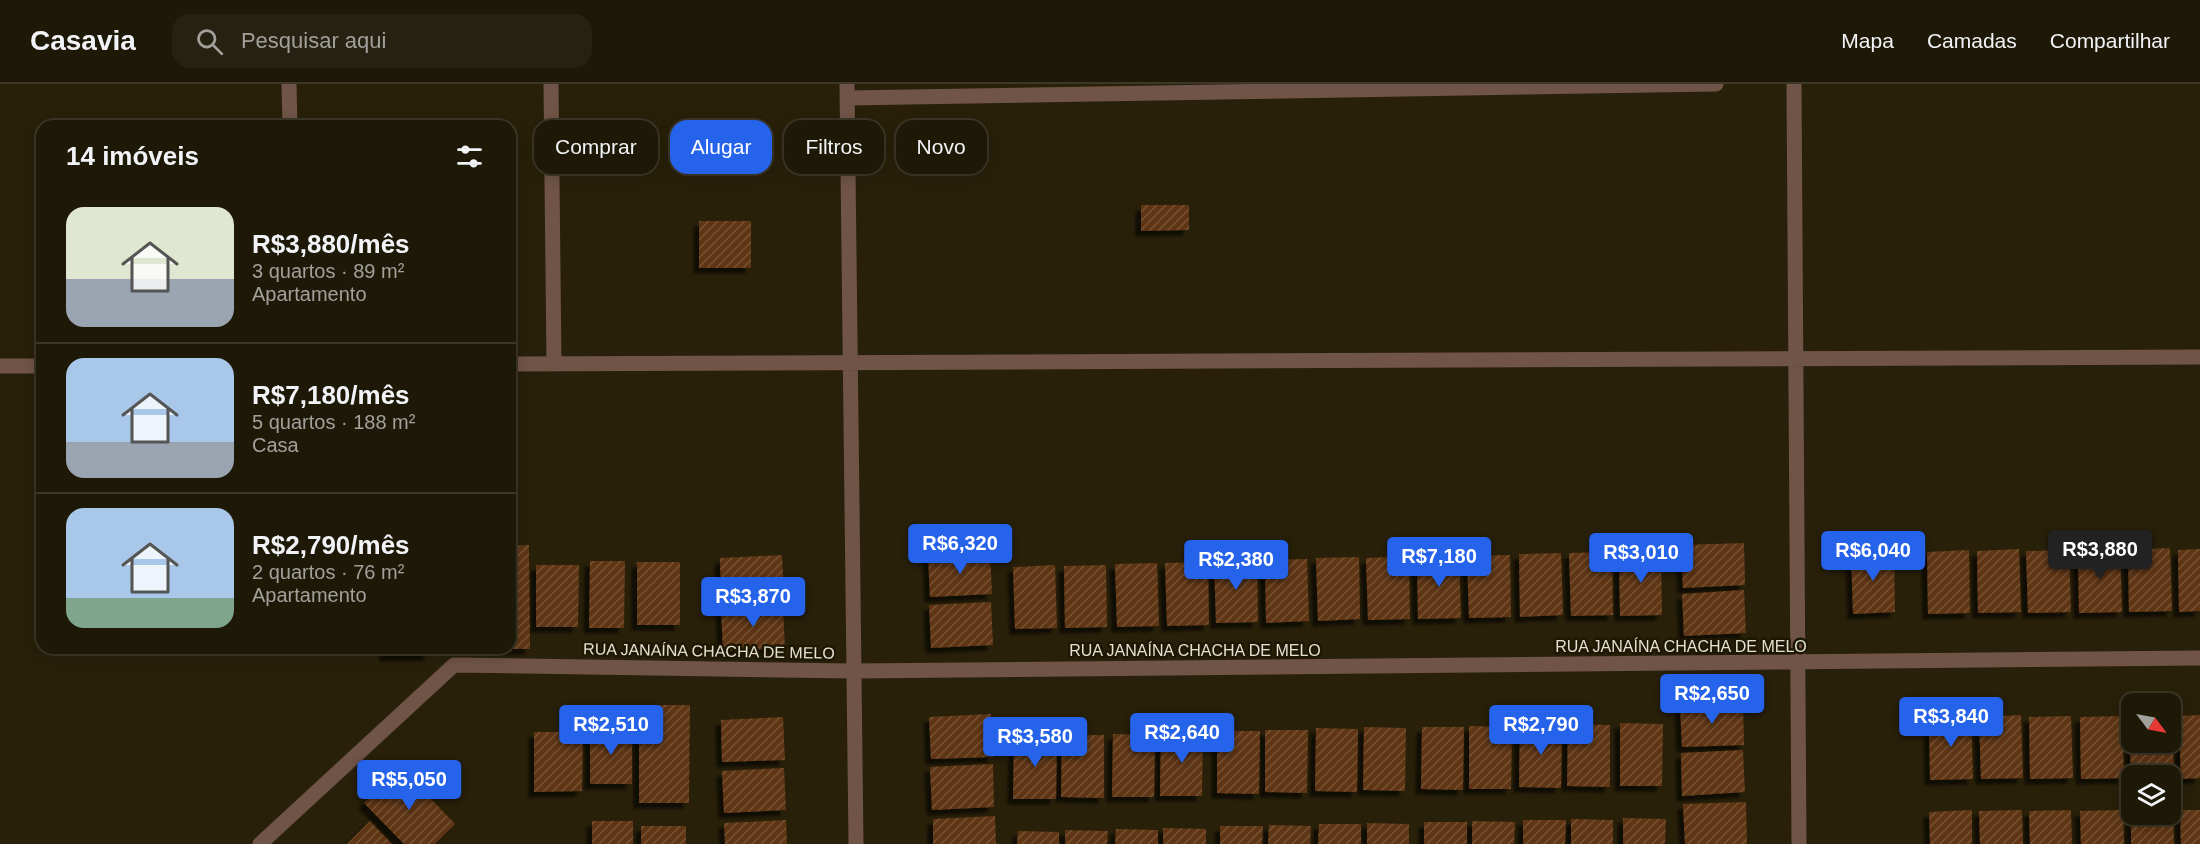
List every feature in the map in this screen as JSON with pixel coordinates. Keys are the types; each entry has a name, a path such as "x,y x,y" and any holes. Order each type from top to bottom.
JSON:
{"street":[{"path":"289,84 290,120"},
{"path":"552,84 554,364"},
{"path":"856,844 847,91 1716,84"},
{"path":"1794,84 1795,533 1799,844"},
{"path":"516,364 2200,357"},
{"path":"0,366 36,366"},
{"name":"RUA JANAÍNA CHACHA DE MELO","path":"260,844 454,666 853,671 2200,658"}],"building":[{"path":"1141,205 1189,205 1189,230 1141,231"},
{"path":"699,221 751,221 751,268 699,268"},
{"path":"1744,543 1745,585 1683,588 1681,545"},
{"path":"529,545 530,649 516,649 516,546"},
{"path":"2170,548 2172,611 2129,612 2128,550"},
{"path":"2019,549 2021,612 1978,613 1977,551"},
{"path":"2120,549 2122,612 2079,613 2078,551"},
{"path":"2200,549 2200,611 2179,612 2178,550"},
{"path":"1894,550 1895,612 1853,614 1851,551"},
{"path":"1969,550 1970,613 1928,614 1927,552"},
{"path":"2069,550 2071,612 2028,613 2026,551"},
{"path":"990,552 992,594 930,597 928,555"},
{"path":"1612,552 1613,615 1571,616 1569,553"},
{"path":"1661,552 1662,615 1620,616 1619,554"},
{"path":"1561,553 1563,615 1520,617 1519,554"},
{"path":"782,555 784,598 721,601 720,558"},
{"path":"1510,555 1511,617 1469,618 1467,556"},
{"path":"1409,556 1410,619 1368,620 1366,558"},
{"path":"1459,556 1461,618 1418,619 1417,557"},
{"path":"1359,557 1360,619 1318,621 1316,558"},
{"path":"1307,559 1309,621 1266,623 1265,560"},
{"path":"1257,560 1258,622 1216,623 1214,561"},
{"path":"590,561 625,561 624,628 589,628"},
{"path":"637,562 680,562 680,625 637,625"},
{"path":"1208,562 1209,625 1167,626 1165,563"},
{"path":"1157,563 1159,626 1117,627 1115,564"},
{"path":"536,565 579,565 578,627 536,627"},
{"path":"1055,565 1057,628 1015,629 1013,567"},
{"path":"1106,565 1107,627 1065,628 1064,566"},
{"path":"1744,590 1746,633 1684,636 1682,594"},
{"path":"991,602 993,645 931,648 929,605"},
{"path":"783,606 785,648 723,651 721,609"},
{"path":"385,654 429,654 429,655 385,656"},
{"path":"1743,702 1744,745 1682,747 1680,705"},
{"path":"659,705 690,705 689,803 639,803 639,731 659,731"},
{"path":"991,714 993,757 931,759 929,717"},
{"path":"2021,715 2023,778 1981,779 1979,717"},
{"path":"2200,715 2200,778 2181,779 2181,716"},
{"path":"1971,716 1973,779 1930,780 1929,717"},
{"path":"2071,716 2073,778 2030,779 2029,717"},
{"path":"2121,716 2121,753 2123,753 2124,765 2121,765 2121,778 2081,779 2080,717"},
{"path":"783,717 785,760 722,762 721,720"},
{"path":"1620,723 1663,724 1662,786 1620,786"},
{"path":"1568,724 1610,725 1610,787 1567,786"},
{"path":"1520,725 1562,725 1561,788 1519,787"},
{"path":"1469,726 1512,727 1511,789 1469,789"},
{"path":"632,727 632,784 590,784 590,728"},
{"path":"1364,727 1406,728 1405,791 1363,790"},
{"path":"1422,727 1464,727 1463,790 1421,789"},
{"path":"1316,728 1358,729 1357,792 1315,791"},
{"path":"1265,730 1308,730 1307,793 1265,792"},
{"path":"1217,731 1260,731 1259,794 1217,793"},
{"path":"534,732 583,732 582,791 534,792"},
{"path":"1161,733 1203,733 1202,796 1160,796"},
{"path":"1113,734 1155,735 1154,797 1112,797"},
{"path":"1062,735 1104,735 1104,798 1061,797"},
{"path":"1014,736 1057,736 1056,799 1013,799"},
{"path":"1743,750 1745,792 1682,796 1681,753"},
{"path":"2130,753 2173,753 2174,765 2131,765"},
{"path":"993,764 994,807 932,810 930,767"},
{"path":"401,767 455,824 435,844 404,844 364,803"},
{"path":"784,768 786,810 724,813 722,771"},
{"path":"1746,802 1747,844 1685,844 1683,804"},
{"path":"1972,810 1972,844 1930,844 1929,812"},
{"path":"2022,810 2023,844 1980,844 1979,811"},
{"path":"2071,810 2072,844 2030,844 2029,811"},
{"path":"2121,810 2124,844 2081,844 2080,811"},
{"path":"2181,810 2200,810 2200,844 2181,844"},
{"path":"995,816 996,844 933,844 933,819"},
{"path":"1623,818 1666,819 1665,844 1623,844"},
{"path":"1571,819 1613,820 1613,844 1571,844"},
{"path":"786,820 787,844 725,844 724,823"},
{"path":"1523,820 1566,820 1565,844 1523,844"},
{"path":"370,821 392,844 347,844"},
{"path":"592,821 633,821 633,844 592,844"},
{"path":"1472,821 1515,822 1514,844 1472,844"},
{"path":"1424,822 1467,822 1467,844 1424,844"},
{"path":"1367,823 1409,824 1409,844 1367,844"},
{"path":"1319,824 1361,824 1361,844 1318,844"},
{"path":"1269,825 1311,826 1310,844 1268,844"},
{"path":"2131,825 2173,825 2174,844 2131,844"},
{"path":"641,826 686,826 686,844 641,844"},
{"path":"1220,826 1263,826 1262,844 1220,844"},
{"path":"1163,828 1206,829 1206,844 1163,844"},
{"path":"1116,829 1158,830 1158,844 1115,844"},
{"path":"1065,830 1108,831 1107,844 1065,844"},
{"path":"1018,831 1059,832 1059,844 1017,844"}]}
